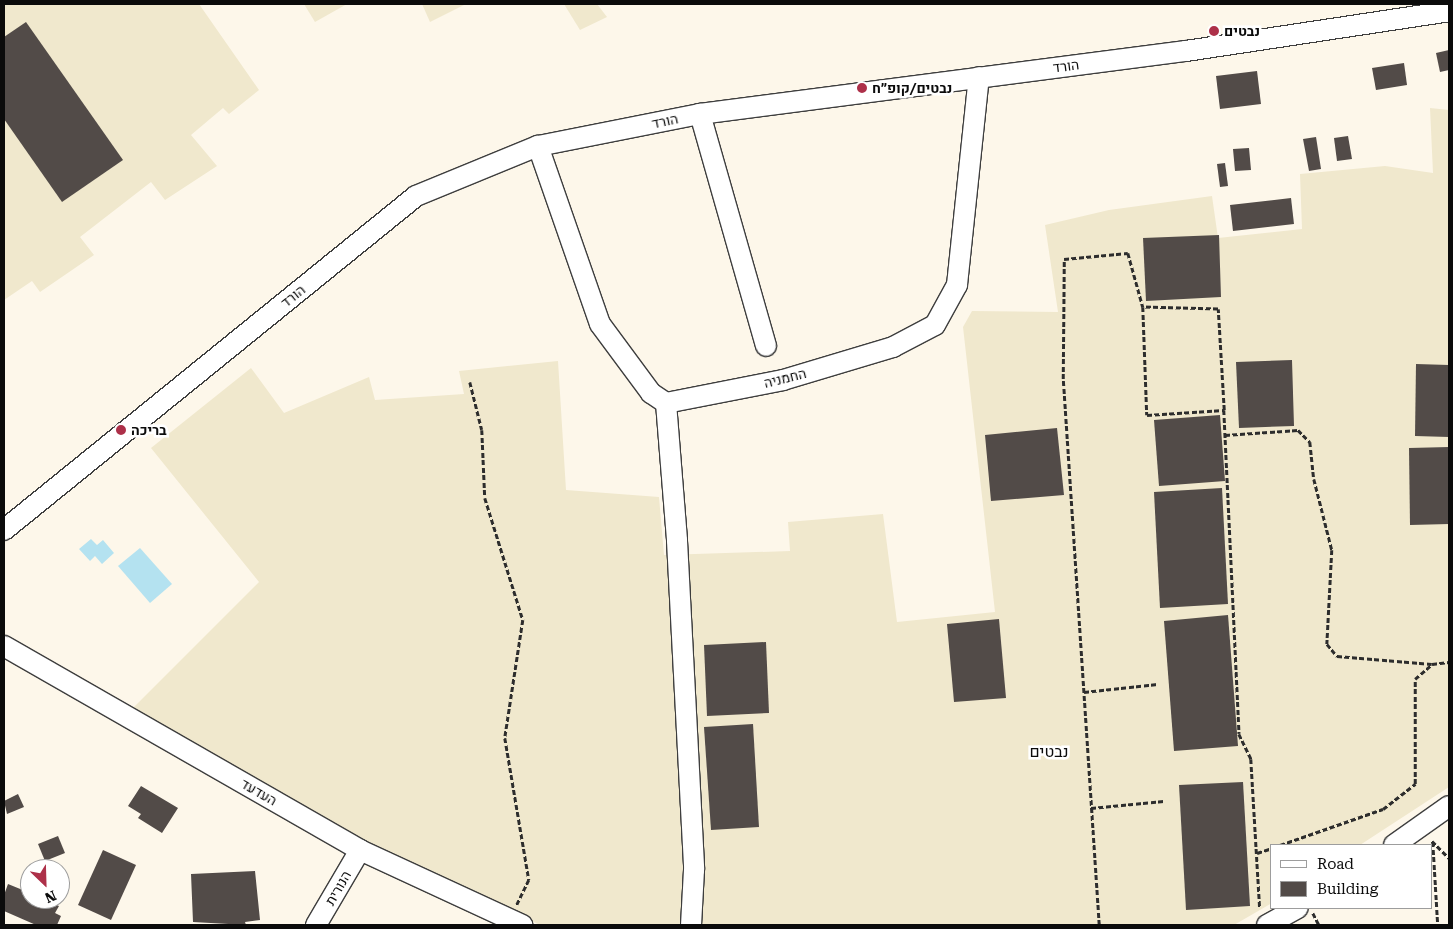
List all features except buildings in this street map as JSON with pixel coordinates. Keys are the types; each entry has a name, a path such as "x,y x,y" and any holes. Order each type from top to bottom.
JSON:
{"street":[{"name":"הורד","path":"4,530 416,196 538,146 700,114 1196,49 1449,11"},
{"name":"החמניה","path":"666,403 783,380 893,347 935,325 957,285 979,77"},
{"path":"700,114 766,346"},
{"path":"538,146 600,324 651,393 666,403 677,540 694,870 691,925"},
{"name":"העדעד","path":"4,646 360,850 516,922"},
{"path":"1397,844 1429,833 1449,806"},
{"name":"הנורית","path":"316,925 360,850"},
{"path":"1264,921 1295,909"}],"path":[{"path":"1099,925 1063,379 1064,259 1128,253 1144,307 1147,415 1224,410"},
{"path":"1144,307 1218,309 1239,734 1252,759 1257,853 1264,921"},
{"path":"470,382 482,430 485,498 523,620 504,738 529,880 516,922"},
{"path":"1225,435 1298,430 1310,442 1314,480 1332,550 1328,644 1336,656 1432,664 1449,662"},
{"path":"1283,844 1383,810 1415,784 1415,679 1432,664"},
{"path":"1084,692 1158,684"},
{"path":"1091,808 1164,801"},
{"path":"1429,833 1449,858"},
{"path":"1429,833 1430,844"},
{"path":"1257,853 1270,849"},
{"path":"1433,874 1438,925"},
{"path":"1311,909 1319,925"}],"shaded area":[{"path":"4,4 199,4 259,90 229,114 223,108 191,135 217,166 165,200 151,182 80,237 94,255 40,292 32,281 4,300"},
{"path":"304,4 347,4 315,22"},
{"path":"422,4 466,4 430,22"},
{"path":"564,4 597,4 607,17 580,30"},
{"path":"1430,108 1449,110 1449,787 1362,844 1270,844 1270,904 1234,925 540,925 383,850 132,709 259,582 151,448 251,368 284,413 369,377 375,400 464,394 459,371 558,361 566,490 659,497 664,555 790,551 788,522 883,514 897,622 995,612 963,327 972,311 1058,312 1045,225 1109,210 1212,196 1218,238 1302,229 1300,174 1385,166 1433,173"}],"water":[{"path":"91,539 97,545 103,540 114,553 102,564 95,556 90,561 79,549"},
{"path":"140,548 172,584 150,603 118,566"}],"place":[{"name":"נבטים","path":"1214,31"},
{"name":"נבטים/קופ״ח","path":"862,88"},
{"name":"בריכה","path":"121,430"}],"district":[{"name":"נבטים","path":"1049,752"}]}
